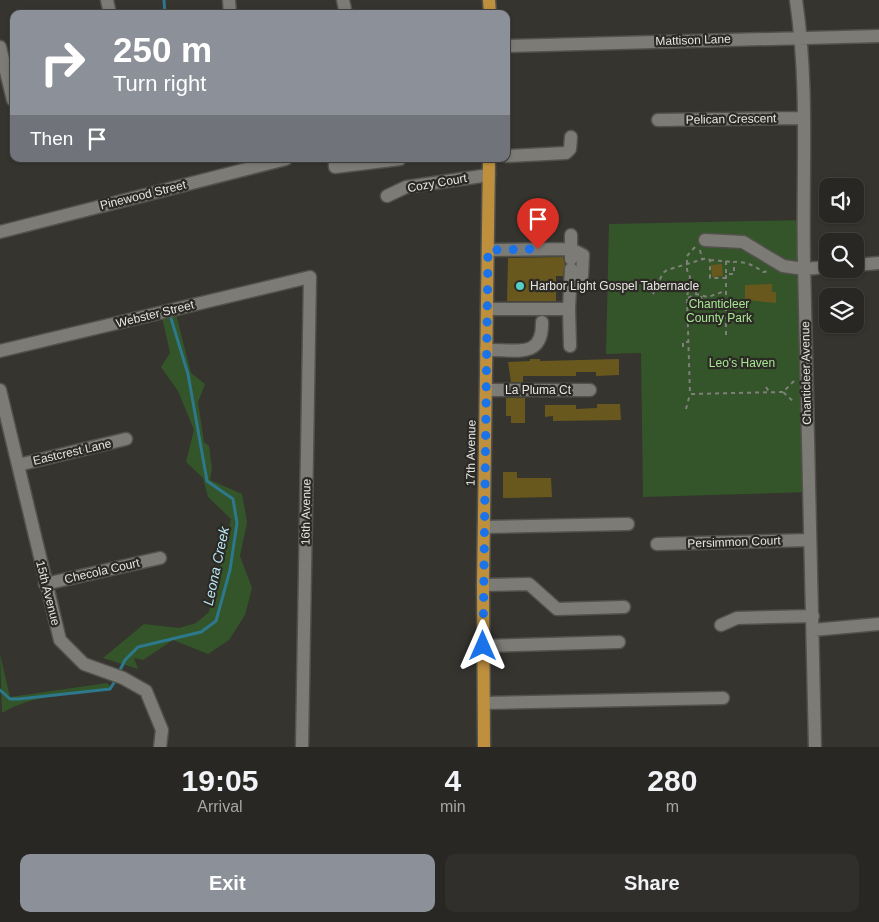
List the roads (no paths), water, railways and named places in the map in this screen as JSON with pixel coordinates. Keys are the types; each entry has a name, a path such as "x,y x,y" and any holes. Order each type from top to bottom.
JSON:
{"main road":[{"name":"17th Avenue","path":"484,747 483,585 489,162"}],"street":[{"name":"Chanticleer Avenue","path":"796,0 801,37 804,118 804,269 815,747"},
{"name":"Mattison Lane","path":"510,46 879,36"},
{"path":"0,47 10,85"},
{"name":"Pelican Crescent","path":"658,120 804,118"},
{"path":"510,156 566,153 570,149 571,137"},
{"name":"Pinewood Street","path":"0,232 261,162"},
{"path":"335,162 335,167 363,162"},
{"name":"Cozy Court","path":"387,196 406,187 489,175"},
{"path":"570,346 571,234"},
{"path":"705,240 743,242 783,266 804,269 819,268"},
{"path":"488,250 571,259 583,255 582,276 570,283"},
{"path":"864,264 879,263"},
{"name":"Webster Street","path":"0,351 310,277"},
{"name":"16th Avenue","path":"302,747 310,277"},
{"path":"487,309 569,309"},
{"path":"486,350 530,349 538,345 541,339 542,322"},
{"name":"15th Avenue","path":"0,390 45,584 60,640 84,664 110,672 146,692 162,730 160,747"},
{"name":"La Pluma Ct","path":"486,390 590,390"},
{"name":"Eastcrest Lane","path":"18,465 126,439"},
{"path":"484,527 628,524"},
{"name":"Persimmon Court","path":"657,544 810,540"},
{"name":"Checola Court","path":"45,584 160,558"},
{"path":"483,585 529,584 558,609 624,608"},
{"path":"721,625 738,618 813,616"},
{"path":"813,630 879,624"},
{"path":"483,646 619,642"},
{"path":"484,703 723,698"}],"waterway":[{"path":"164,0 165,10"},
{"name":"Leona Creek","path":"119,672 125,660 138,647 201,632 216,621 230,570 237,523 233,499 207,481 188,374 170,315"},
{"name":"Leona Creek","path":"0,690 10,699 19,699 110,689 117,678"}],"place":[{"name":"Harbor Light Gospel Tabernacle","path":"520,286"}],"park label":[{"name":"Chanticleer County Park","path":"719,311"},
{"name":"Leo's Haven","path":"742,363"}]}
